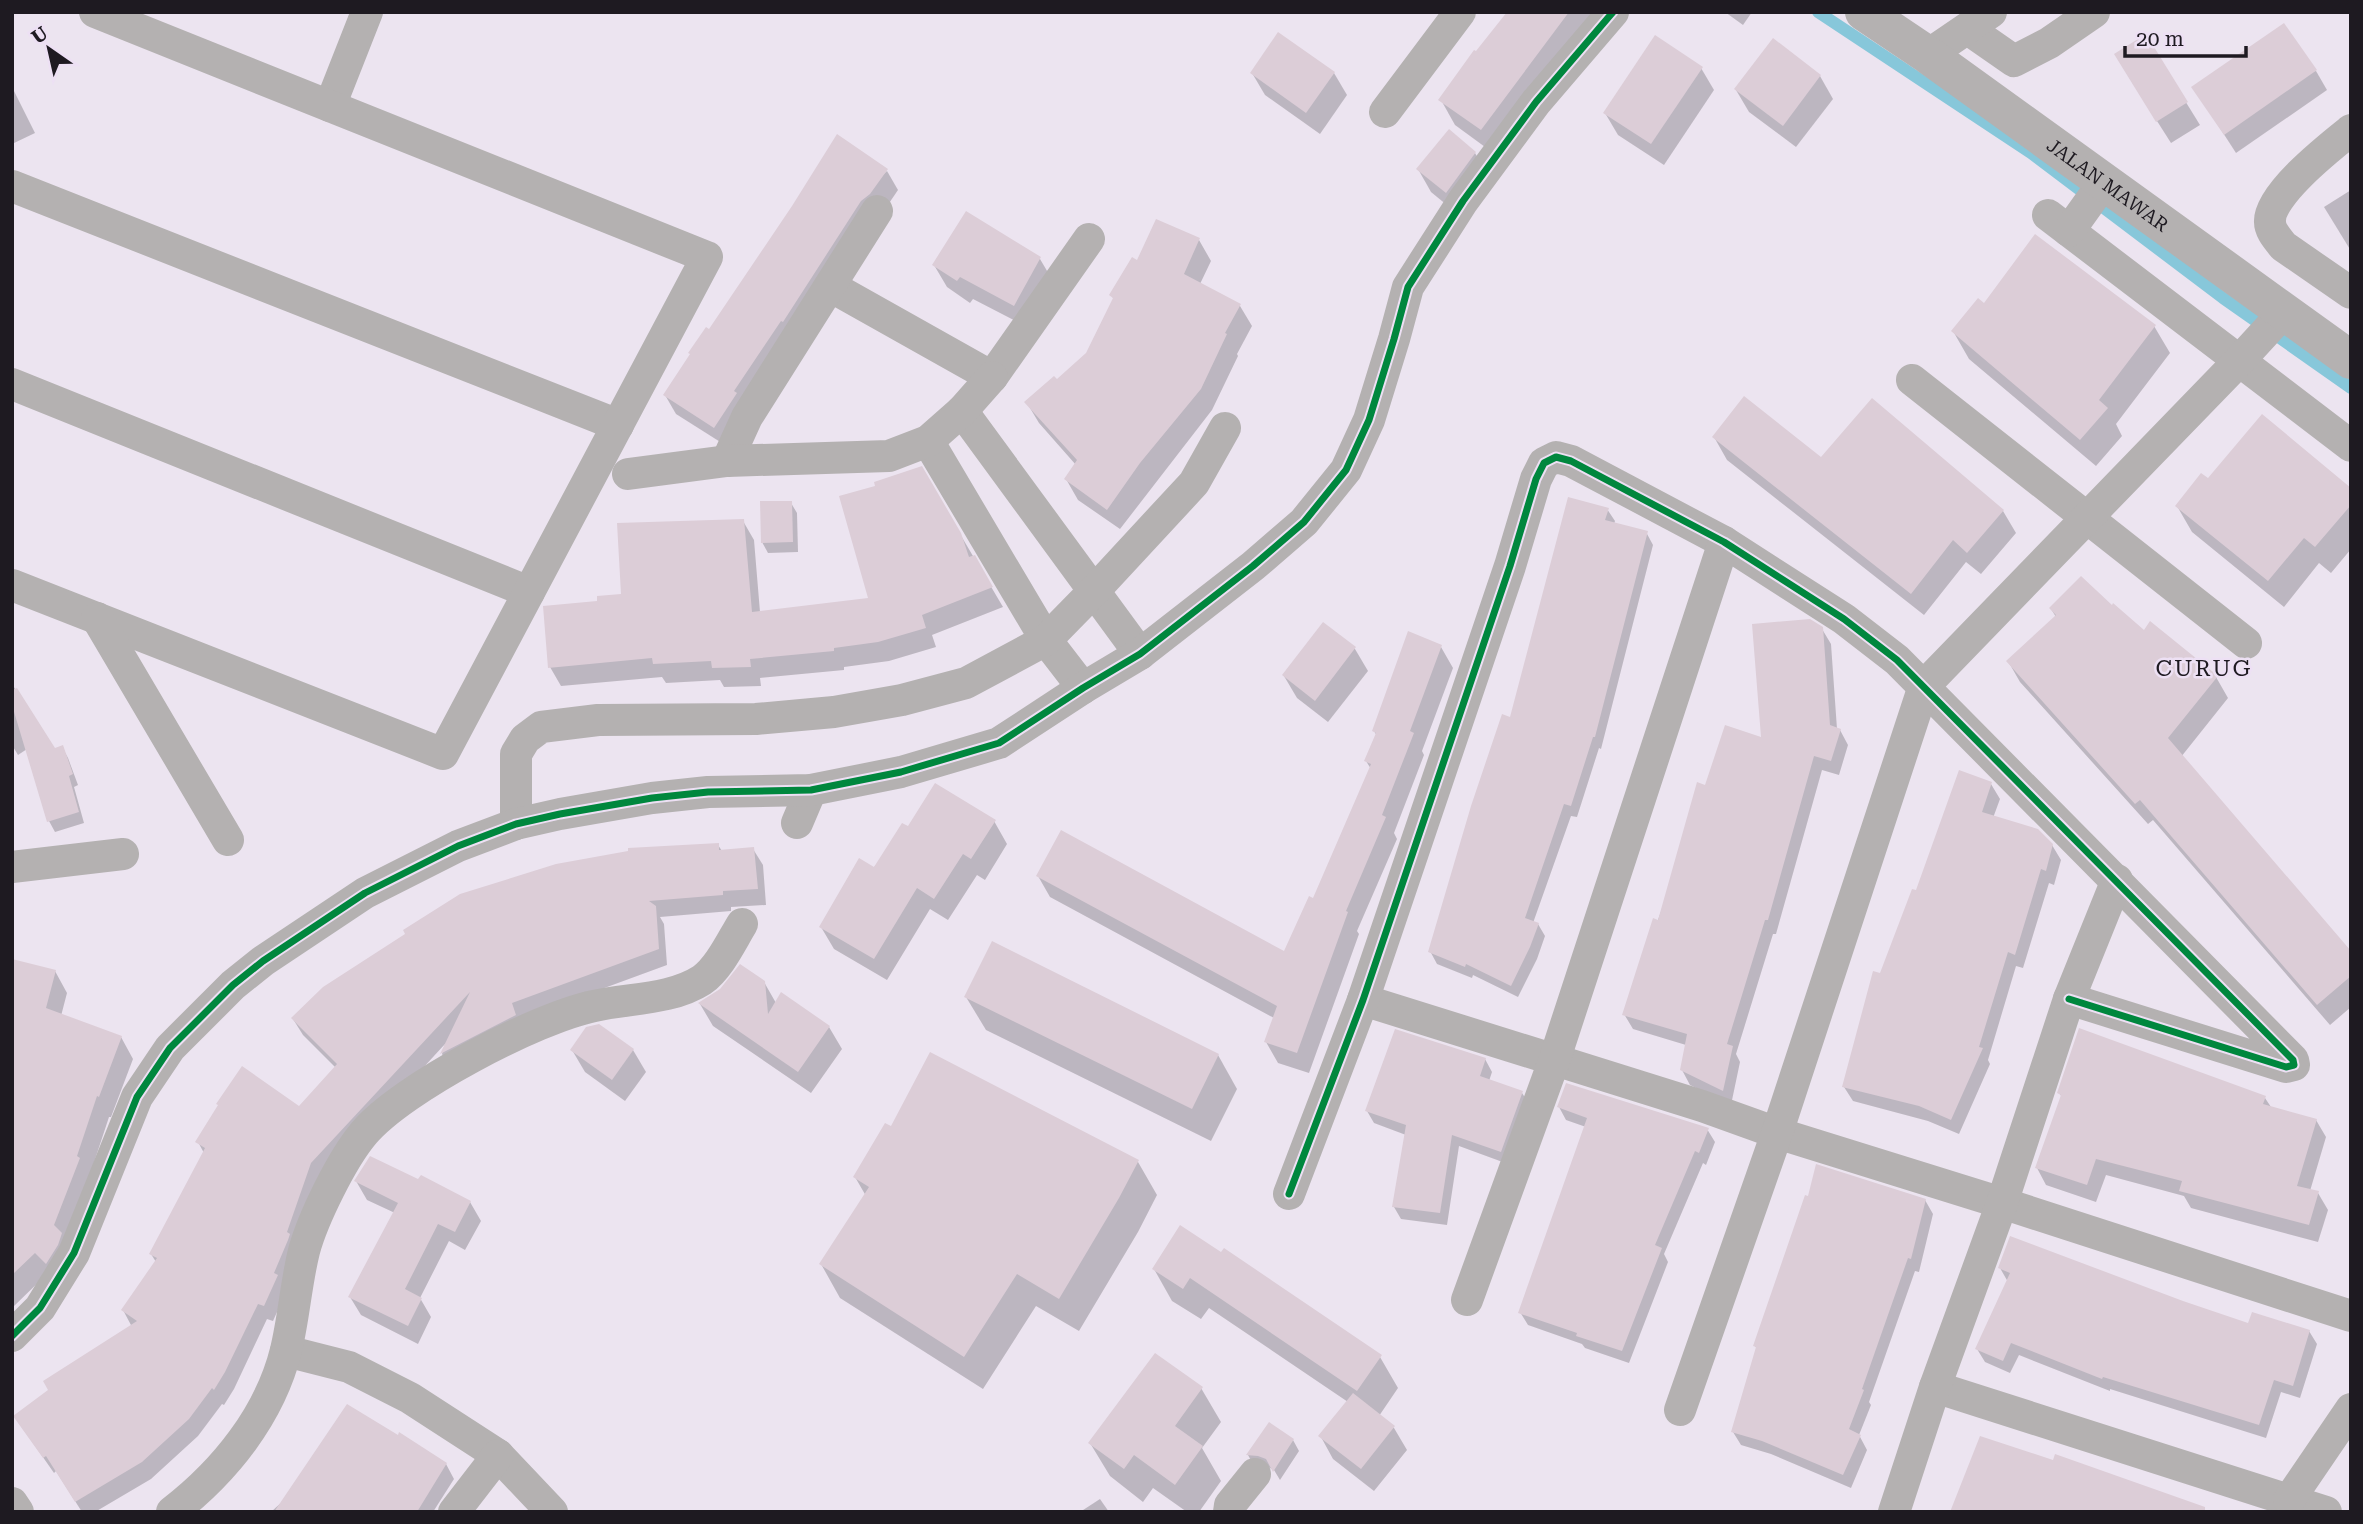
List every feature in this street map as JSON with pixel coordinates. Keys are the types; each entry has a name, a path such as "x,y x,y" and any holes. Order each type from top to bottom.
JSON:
{"street":[{"path":"12,585 443,754 707,257 330,106 136,20 95,12"},
{"path":"330,106 367,12"},
{"path":"1385,113 1460,12"},
{"path":"12,1336 40,1308 74,1253 138,1097 170,1048 233,985 263,961 365,893 458,846 516,824 652,798 708,792 811,790 901,772 999,743 1140,654 1253,566 1304,522 1346,470 1368,420 1408,287 1463,201 1536,102 1613,12"},
{"name":"JALAN MAWAR","path":"1864,12 1928,55 2102,186 2281,315 2351,360"},
{"path":"1928,55 1979,20 2014,61 2049,43 2094,12"},
{"path":"2351,130 2316,158 2293,182 2272,212 2270,223 2283,246 2351,293"},
{"path":"12,186 618,425"},
{"path":"2102,186 2066,221 2246,354 2351,446"},
{"path":"727,461 747,417 877,211"},
{"path":"628,474 727,461 889,456 928,441 962,411 992,377 1089,239"},
{"path":"830,286 992,377"},
{"path":"1680,1410 1777,1133 1924,686 2281,315"},
{"path":"1912,380 2246,643"},
{"path":"12,384 529,592"},
{"path":"962,411 1140,654"},
{"path":"516,824 516,754 525,739 541,727 598,720 756,719 834,712 902,700 965,683 1046,640 1194,483 1225,428"},
{"path":"928,441 1046,640 1083,688"},
{"path":"1289,1194 1363,1000 1498,604 1536,479 1544,463 1556,457 1571,461 1724,542 1844,619 1897,660 2117,880 2293,1060 2294,1065 2286,1067 2070,999"},
{"path":"1467,1300 1555,1061 1724,542"},
{"path":"97,618 228,840"},
{"path":"797,823 811,790"},
{"path":"12,867 124,854"},
{"path":"1894,1512 1935,1387 2003,1203 2070,999 2117,880"},
{"path":"172,1512 190,1498 229,1458 266,1405 286,1351 305,1249 325,1199 364,1133 394,1105 444,1073 540,1023 593,1006 684,990 704,978 742,924"},
{"path":"1363,1000 1702,1106 1777,1133 2351,1316"},
{"path":"286,1351 349,1367 410,1398 498,1455 552,1512"},
{"path":"1935,1387 2326,1512"},
{"path":"2289,1500 2343,1417 2351,1409"},
{"path":"454,1512 498,1455"},
{"path":"1228,1512 1230,1505 1255,1474"},
{"path":"12,1503 18,1512"}],"building":[{"path":"1507,12 1569,12 1481,130 1438,100 1474,50 1476,51"},
{"path":"2284,23 2317,70 2224,135 2191,87"},
{"path":"1278,32 1335,72 1306,113 1250,73"},
{"path":"2146,34 2188,102 2156,122 2114,54"},
{"path":"1655,35 1703,67 1651,144 1603,113"},
{"path":"1773,38 1821,75 1783,126 1734,89"},
{"path":"1449,129 1476,152 1446,193 1416,169"},
{"path":"837,134 888,169 870,194 861,201 783,322 781,321 734,391 737,393 714,428 663,395 690,354 688,353 706,327 709,329 792,206"},
{"path":"966,211 1041,257 1014,306 960,277 957,281 932,265"},
{"path":"1156,219 1200,238 1184,274 1241,304 1225,333 1227,334 1201,389 1140,463 1107,510 1064,479 1077,460 1024,402 1054,376 1057,379 1086,353 1113,298 1109,295 1132,257 1137,260"},
{"path":"2035,234 2156,325 2099,400 2108,408 2080,440 1951,331 1978,298 1984,303"},
{"path":"1744,396 1821,457 1872,398 2004,510 1967,553 1953,540 1911,594 1712,437"},
{"path":"2262,414 2351,488 2351,505 2315,547 2304,538 2268,581 2175,506 2201,473 2208,478"},
{"path":"922,466 961,533 969,557 975,555 993,587 922,615 926,628 878,642 834,648 834,651 750,659 751,667 712,668 711,661 653,664 652,658 548,668 543,606 597,601 597,596 621,594 617,523 744,519 752,612 868,598 839,496 875,486 874,482"},
{"path":"1568,497 1609,508 1605,520 1648,531 1595,737 1571,806 1564,804 1525,918 1539,923 1511,986 1466,964 1465,967 1428,952 1471,806 1502,714 1510,717"},
{"path":"760,501 792,501 793,542 761,543"},
{"path":"2081,576 2144,630 2150,621 2218,676 2168,738 2351,951 2351,976 2317,1005 2140,800 2135,804 2006,661 2056,615 2049,608"},
{"path":"1810,619 1823,627 1830,725 1841,729 1831,761 1814,756 1768,920 1765,920 1727,1044 1733,1046 1723,1091 1680,1070 1687,1034 1622,1015 1653,918 1658,920 1697,782 1705,785 1725,725 1761,737 1752,624"},
{"path":"1323,622 1356,647 1315,701 1282,675"},
{"path":"1408,631 1442,645 1410,731 1414,733 1382,815 1386,817 1346,911 1348,912 1297,1053 1264,1042 1277,1006 1036,876 1061,830 1284,951 1309,896 1313,898 1371,764 1364,761 1376,733 1372,731"},
{"path":"17,688 55,748 63,745 73,774 69,776 79,812 47,822 12,705 12,690"},
{"path":"1959,770 1992,782 1982,812 2038,829 2053,844 2046,871 2041,869 2015,955 2008,952 1979,1047 1983,1048 1951,1120 1919,1106 1842,1087 1873,971 1880,973 1912,889 1916,890"},
{"path":"935,783 996,820 971,859 963,854 934,899 917,888 874,959 819,927 859,858 874,867 902,823 908,826"},
{"path":"719,843 719,850 754,847 758,889 723,891 723,895 649,901 656,906 659,949 512,1003 516,1015 440,1054 470,992 311,1163 287,1232 290,1234 288,1240 274,1273 278,1275 264,1306 258,1304 214,1390 212,1388 189,1419 142,1462 75,1502 46,1456 43,1458 13,1416 48,1390 43,1381 137,1321 121,1310 157,1258 149,1254 205,1148 195,1142 218,1105 216,1104 242,1066 299,1106 337,1064 291,1018 323,987 405,934 403,930 460,894 556,864 628,851 628,848"},
{"path":"992,941 1219,1054 1192,1109 964,997"},
{"path":"12,959 56,970 46,1008 122,1036 99,1097 97,1096 77,1156 80,1158 54,1225 62,1233 58,1245 46,1264 35,1253 12,1275"},
{"path":"740,964 765,981 768,1014 781,992 830,1026 798,1072 698,1003 720,989"},
{"path":"599,1024 634,1049 612,1080 570,1050 586,1027"},
{"path":"2079,1028 2266,1096 2263,1104 2317,1119 2297,1186 2319,1191 2309,1225 2179,1191 2182,1181 2096,1159 2087,1185 2035,1168 2061,1095 2057,1093"},
{"path":"1395,1029 1486,1058 1480,1076 1523,1091 1501,1152 1452,1135 1440,1213 1392,1207 1406,1125 1365,1111"},
{"path":"930,1052 1139,1160 1059,1299 1017,1274 964,1357 819,1264 869,1187 853,1177 885,1123 891,1126"},
{"path":"1566,1083 1709,1128 1699,1153 1695,1151 1655,1245 1662,1248 1622,1351 1518,1313 1587,1118 1557,1107"},
{"path":"370,1156 418,1179 421,1175 471,1201 455,1232 438,1224 405,1289 422,1298 408,1326 348,1297 398,1203 354,1181"},
{"path":"1816,1164 1926,1199 1911,1259 1908,1258 1849,1429 1861,1435 1843,1475 1762,1441 1731,1432 1756,1347 1753,1346 1805,1195 1808,1196"},
{"path":"1180,1225 1221,1252 1224,1248 1382,1355 1357,1391 1190,1278 1183,1289 1152,1269"},
{"path":"2010,1236 2248,1323 2252,1312 2310,1330 2293,1386 2274,1380 2259,1425 2103,1377 2102,1379 2011,1343 2003,1361 1975,1349 2010,1273 1998,1268"},
{"path":"1155,1353 1203,1387 1175,1426 1203,1446 1175,1485 1134,1455 1124,1469 1088,1443"},
{"path":"1353,1393 1395,1426 1361,1469 1318,1436"},
{"path":"347,1404 398,1435 399,1432 447,1463 417,1512 274,1512"},
{"path":"1269,1422 1294,1439 1273,1472 1266,1459 1246,1455"},
{"path":"1980,1436 2053,1460 2055,1454 2205,1507 2205,1512 1950,1512"}],"waterway":[{"path":"1818,12 2031,153 2223,298 2351,388"}],"cycle path":[{"path":"12,1336 40,1308 74,1253 137,1097 170,1048 233,985 263,961 365,893 458,846 516,824 652,798 708,792 811,790 901,772 999,743 1140,654 1253,566 1304,522 1346,470 1369,420 1408,287 1463,201 1536,102 1613,12"},
{"path":"1289,1194 1363,1000 1510,566 1536,479 1544,463 1556,457 1571,461 1724,542 1844,619 1897,660 2293,1060 2294,1065 2286,1067 2069,999"}],"district":[{"name":"CURUG","path":"2204,668"}]}
